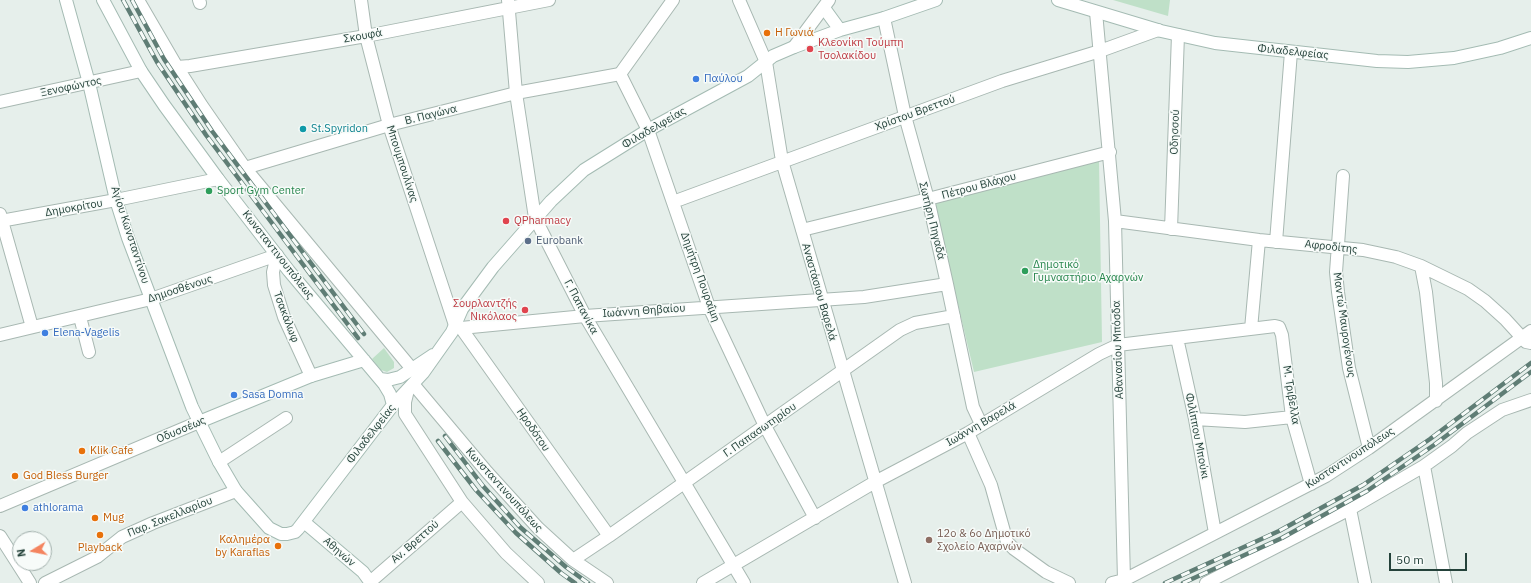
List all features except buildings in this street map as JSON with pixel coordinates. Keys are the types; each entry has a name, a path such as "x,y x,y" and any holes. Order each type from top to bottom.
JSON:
{"street":[{"name":"Αγίου Κωνσταντίνου","path":"66,0 89,83 116,200 128,238 199,422 219,462 236,491 265,524 281,534 291,533 298,529 304,522"},
{"name":"Κωνσταντινουπόλεως","path":"103,0 141,71 218,179 289,271 380,378 390,394 393,405"},
{"path":"138,0 177,67 245,168 412,369"},
{"name":"Μπουμπουλίνας","path":"361,0 366,36 389,125 458,326"},
{"name":"Σκουφά","path":"177,67 366,36 508,4 549,0"},
{"path":"620,74 673,0"},
{"name":"Αναστάσιου Βαρελά","path":"739,0 766,62 782,161 905,583"},
{"name":"Φιλαδελφείας","path":"304,522 393,405 424,373 458,326 462,309 493,267 535,218 584,170 648,130 748,76 773,56 840,30 884,18 936,0"},
{"name":"Φιλαδελφείας","path":"1058,0 1095,6 1158,30 1215,43 1377,61 1437,61 1474,55 1531,38"},
{"name":"Γ. Παπανίκα","path":"508,4 516,93 535,218 585,316 744,583"},
{"path":"794,47 826,4 840,30"},
{"name":"Αθανασίου Μπόσδα","path":"1095,6 1110,152 1115,221 1124,580"},
{"name":"Σωτήρη Πηγαδά","path":"884,18 905,116 928,200 974,407 981,424"},
{"name":"Χρίστου Βρεττού","path":"673,202 1002,81 1100,52 1158,30"},
{"name":"Οδησσού","path":"1171,229 1178,35"},
{"path":"1276,242 1291,52"},
{"name":"Ξενοφώντος","path":"0,102 141,71"},
{"name":"Β. Παγώνα","path":"245,168 389,125 516,93 620,74"},
{"name":"Δημήτρη Πουραΐμη","path":"620,74 648,130 709,307 765,426 815,518"},
{"name":"Πέτρου Βλάχου","path":"802,230 928,200 1110,152"},
{"name":"Μαντώ Μαυρογένους","path":"1343,176 1336,272 1349,368 1370,448"},
{"name":"Δημοκρίτου","path":"1,218 116,200 218,179"},
{"path":"1,218 32,327"},
{"name":"Αφροδίτης","path":"1115,221 1259,240 1380,253 1421,266 1468,289 1486,301 1505,319 1528,337"},
{"path":"1251,329 1259,240"},
{"name":"Δημοσθένους","path":"0,335 151,299 277,255"},
{"name":"Τσακάλωφ","path":"277,255 273,272 274,285 284,317 311,376"},
{"path":"1421,266 1426,292 1436,383 1436,401"},
{"name":"Ιωάννη Θηβαίου","path":"458,326 864,297 947,284"},
{"name":"Γ. Παπασωτηρίου","path":"573,560 905,328 915,323 954,316"},
{"path":"80,317 89,352"},
{"name":"Ηροδότου","path":"458,326 609,536"},
{"name":"Ιωάννη Βαρελά","path":"703,583 875,482 968,433 1099,354 1118,345 1275,326 1279,327"},
{"name":"Μ. Τριβελλα","path":"1279,327 1282,335 1292,417 1311,484"},
{"name":"Κωσταντινουπόλεως","path":"1112,583 1124,580 1311,484 1370,448 1528,337"},
{"name":"Φιλίππου Μπούκι","path":"1177,338 1196,419 1214,533"},
{"name":"Φιλαδελφείας","path":"380,378 388,380 400,377 440,350"},
{"name":"Οδυσσέως","path":"0,506 311,376 364,360"},
{"name":"Κωνσταντινουπόλεως","path":"410,388 538,528 573,560 607,583"},
{"path":"410,388 405,402 405,414 462,502 506,553 538,583"},
{"path":"1206,583 1350,509 1424,466 1467,433 1502,410 1531,400"},
{"path":"1196,419 1245,422 1292,417"},
{"path":"219,462 286,418"},
{"path":"968,433 991,484 1007,542 1014,549 1046,572 1069,583"},
{"path":"1424,466 1446,583"},
{"name":"Παρ. Σακελλαρίου","path":"45,583 96,557 122,537 160,520 236,491"},
{"name":"Αν. Βρεττού","path":"370,583 462,502"},
{"path":"1350,509 1365,583"},
{"name":"Αθηνών","path":"304,522 363,572 370,583"},
{"path":"0,536 30,583"}],"green space":[{"path":"1113,0 1170,0 1168,16"},
{"name":"Δημοτικό Γυμναστήριο Αχαρνών","path":"1099,160 1102,342 974,372 933,199"},
{"path":"384,348 394,362 394,368 387,372 381,370 372,359"}],"railway":[{"path":"123,0 157,62 206,135 358,338"},
{"path":"132,0 164,59 212,131 364,334"},
{"path":"1165,583 1279,531 1363,485 1430,439 1531,363"},
{"path":"1183,583 1282,538 1367,491 1434,445 1531,372"},
{"path":"445,436 483,486 520,527 566,567 588,583"},
{"path":"438,441 476,490 516,533 561,573 575,583"}],"place":[{"name":"Η Γωνιά","path":"767,33"},
{"name":"Κλεονίκη Τούμπη Τσολακίδου","path":"810,49"},
{"name":"Παύλου","path":"696,79"},
{"name":"St.Spyridon","path":"303,129"},
{"name":"Sport Gym Center","path":"209,191"},
{"name":"QPharmacy","path":"506,221"},
{"name":"Eurobank","path":"528,241"},
{"name":"Δημοτικό Γυμναστήριο Αχαρνών","path":"1025,271"},
{"name":"Σουρλαντζής Νικόλαος","path":"525,310"},
{"name":"Elena-Vagelis","path":"45,333"},
{"name":"Sasa Domna","path":"234,395"},
{"name":"Klik Cafe","path":"82,451"},
{"name":"God Bless Burger","path":"15,476"},
{"name":"athlorama","path":"25,508"},
{"name":"Mug","path":"95,518"},
{"name":"Playback","path":"100,535"},
{"name":"12ο & 6ο Δημοτικό Σχολείο Αχαρνών","path":"929,540"},
{"name":"Καλημέρα by Karaflas","path":"278,546"}]}
